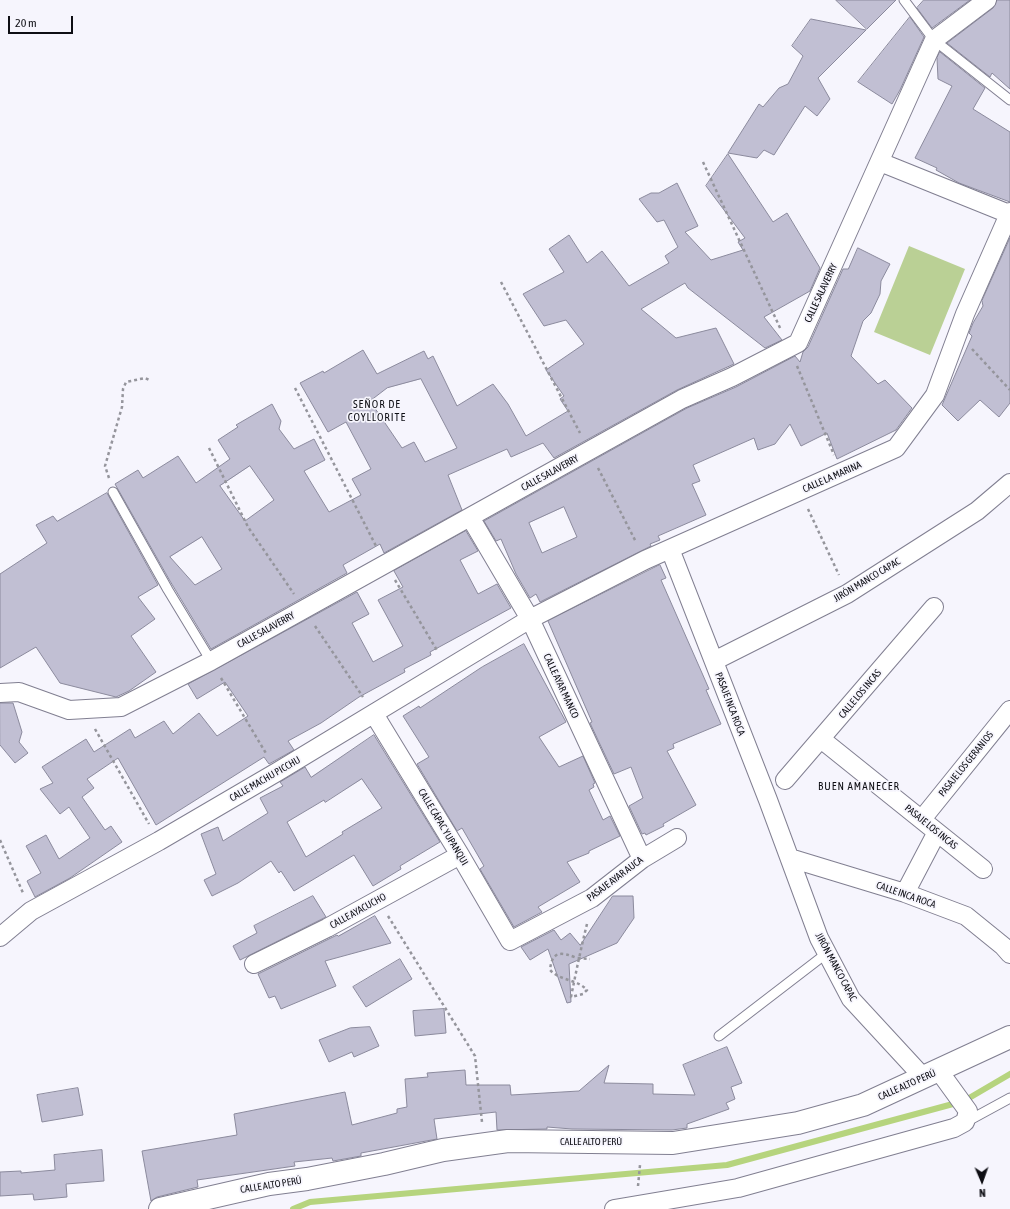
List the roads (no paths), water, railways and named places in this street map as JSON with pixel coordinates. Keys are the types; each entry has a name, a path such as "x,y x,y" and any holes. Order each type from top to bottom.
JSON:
{"street":[{"path":"934,40 987,0"},
{"name":"CALLE SALAVERRY","path":"0,693 19,692 69,710 120,707 211,661 682,399 732,377 798,343 934,40"},
{"path":"880,162 1010,213"},
{"name":"CALLE LA MARINA","path":"530,619 645,560 896,448 935,395 958,334 1010,213"},
{"name":"JIRÓN MANCO CAPAC","path":"714,661 848,594 977,511 1010,483"},
{"name":"CALLE AYAR MANCO","path":"470,517 530,619 642,859"},
{"name":"PASAJE INCA ROCA","path":"670,549 790,858"},
{"name":"CALLE LOS INCAS","path":"785,780 934,607"},
{"name":"CALLE MACHU PICCHU","path":"0,937 31,911 159,841 278,772 530,619"},
{"name":"PASAJE LOS GERANIOS","path":"922,819 1010,710"},
{"name":"CALLE CÁPAC YUPANQUI","path":"374,714 460,855 510,941"},
{"name":"PASAJE LOS INCAS","path":"821,739 983,869"},
{"path":"905,893 937,832"},
{"name":"PASAJE AYAR AUCA","path":"510,941 592,898 642,859 677,838"},
{"name":"CALLE AYACUCHO","path":"254,964 327,928 460,855"},
{"name":"JIRÓN MANCO CAPAC","path":"790,858 819,938 850,999 931,1074 956,1092 966,1117"},
{"name":"CALLE INCA ROCA","path":"790,858 905,893 966,916 1008,945"},
{"name":"CALLE ALTO PERÚ","path":"160,1209 269,1184 307,1179 384,1164 443,1150 484,1144 508,1142 673,1143 798,1123 863,1105 1010,1037"},
{"path":"614,1209 637,1208 738,1188 954,1128 966,1117"}],"lane":[{"path":"904,0 934,40 1010,100"},
{"path":"113,492 168,590 211,661"},
{"path":"719,1036 827,953"},
{"path":"966,1117 1010,1098"}],"waterway":[{"path":"293,1209 310,1202 727,1165 964,1101 1010,1074"}],"district":[{"name":"SEÑOR DE COYLLORITE","path":"377,411"},
{"name":"BUEN AMANECER","path":"859,787"}]}
